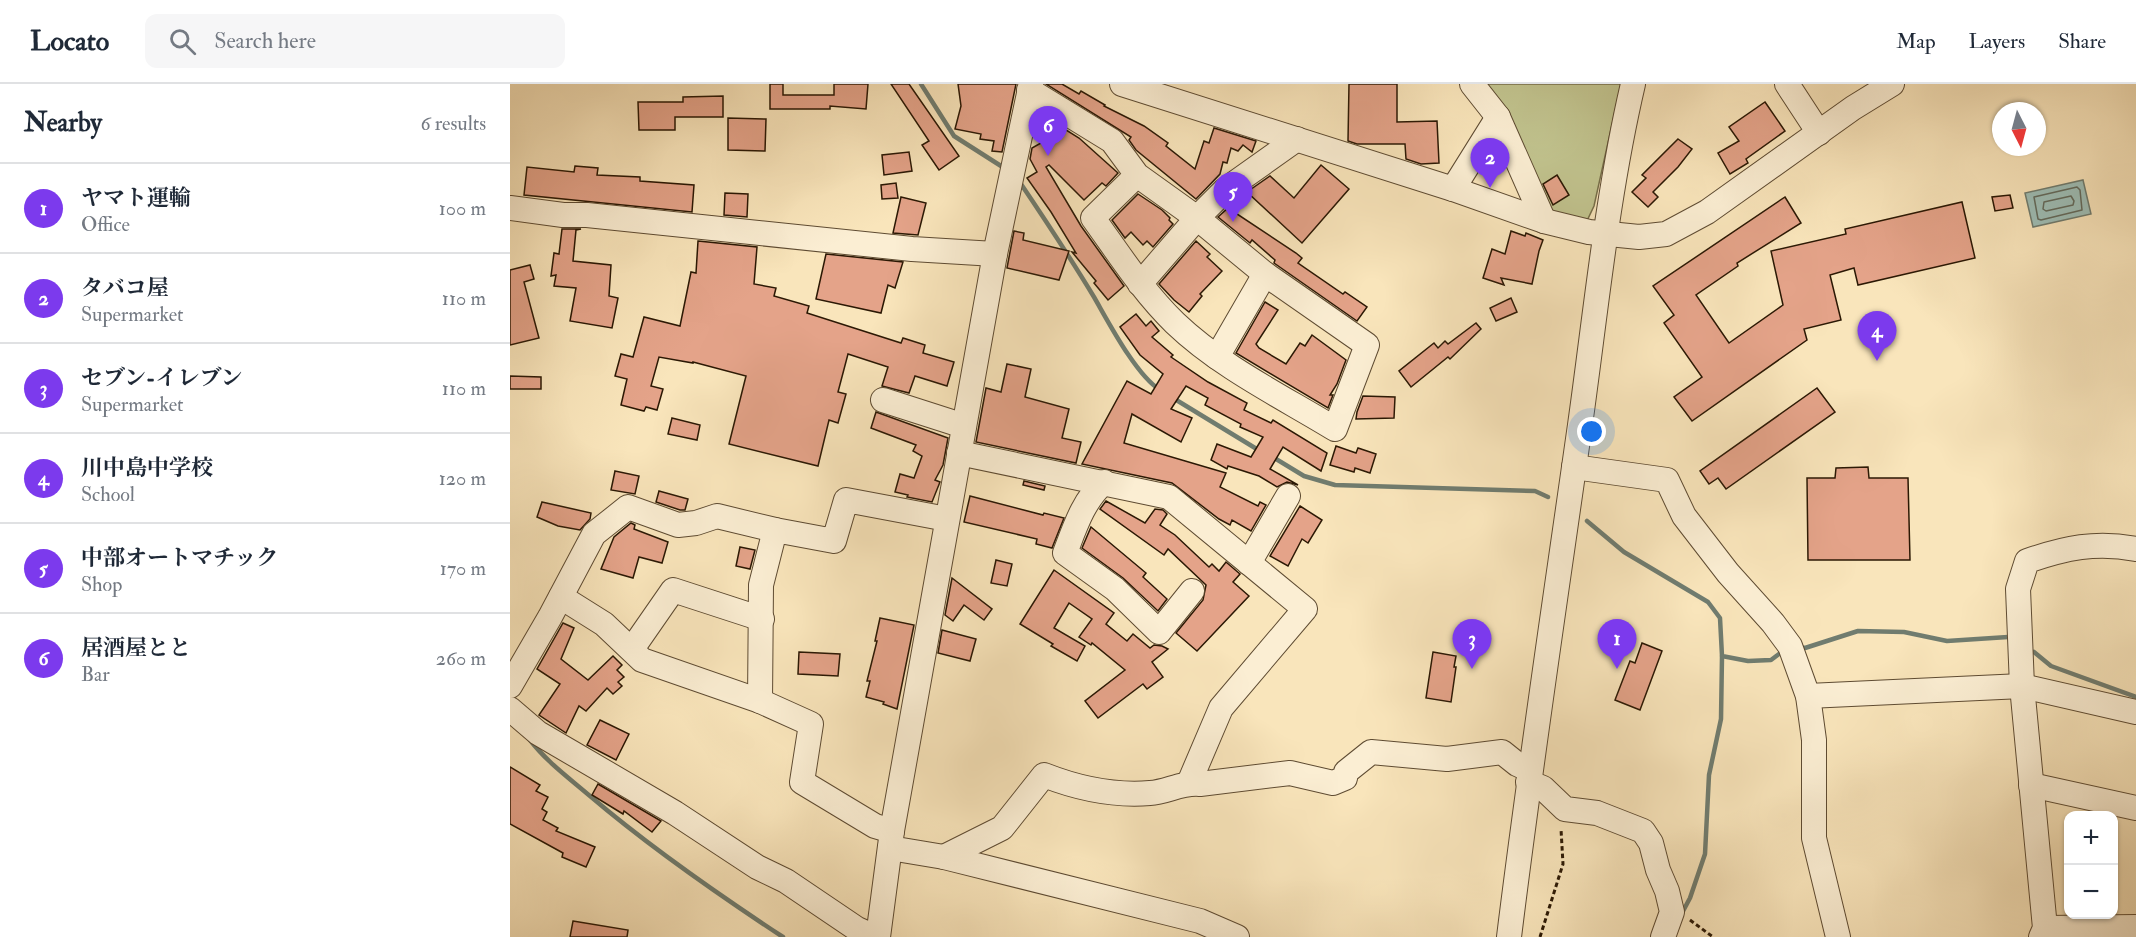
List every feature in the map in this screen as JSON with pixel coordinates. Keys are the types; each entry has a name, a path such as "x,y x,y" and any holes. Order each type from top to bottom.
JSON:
{"street":[{"path":"1472,84 1498,117 1544,220"},
{"path":"1509,937 1529,776 1607,234 1624,121 1633,84"},
{"path":"1786,84 1819,133"},
{"path":"1132,86 1544,220 1589,232 1639,237 1666,234 1707,212 1892,84"},
{"path":"510,709 538,734 675,813 757,867 786,880 857,929 876,937 891,839 995,254 1030,87 1112,141 1137,175 1197,218 1264,274 1366,345 1335,429 1217,357 1176,323 1140,284 1093,218 1137,175"},
{"path":"1453,189 1498,117"},
{"path":"1140,284 1197,218 1225,190 1297,139"},
{"path":"510,208 931,251 995,254"},
{"path":"1217,357 1264,274"},
{"path":"883,400 964,426"},
{"path":"959,453 1169,497 1305,609 1221,708 1189,783"},
{"path":"1574,467 1667,480 1684,516 1728,573 1773,623 1790,646 1808,696 1814,740 1814,838 1838,937"},
{"path":"1104,482 1080,513 1065,553 1115,589 1159,632 1191,591"},
{"path":"1249,563 1288,496"},
{"path":"510,686 594,534 628,507 678,525 696,523 717,516 834,541 846,500 947,519"},
{"path":"760,701 761,585 775,530"},
{"path":"2136,549 2115,545 2062,549 2027,561 2018,589 2022,686 2043,933 2136,927"},
{"path":"632,649 674,590 762,619"},
{"path":"561,597 604,624 642,660 760,701 810,724 802,782 876,826 891,839 944,857 1200,921 1237,937"},
{"path":"1808,696 2022,686 2136,712"},
{"path":"944,857 1002,828 1044,775 1094,791 1151,794 1189,783 1200,784 1290,773 1334,783 1345,778 1346,772 1371,752 1447,759 1502,752 1565,809 1597,813 1644,831 1651,843 1672,912 1664,937"},
{"path":"2031,785 2136,808"}],"path":[{"path":"1540,937 1563,864 1560,831 1565,809"},
{"path":"1672,912 1687,918 1713,937"}],"green space":[{"path":"1475,84 1621,84 1594,206 1585,225 1544,221"}],"water":[{"path":"2083,180 2091,214 2033,227 2025,193"}],"building":[{"path":"770,84 783,84 783,95 834,95 834,84 868,84 866,109 830,106 830,109 770,109"},
{"path":"891,84 909,84 959,156 939,170 922,145 929,141"},
{"path":"958,84 1016,84 1002,152 992,151 994,141 980,139 981,134 955,129 961,106"},
{"path":"1046,84 1062,84 1079,94 1081,91 1104,106 1144,126 1168,143 1166,146 1195,169 1204,141 1209,143 1214,128 1256,141 1252,152 1243,145 1238,151 1231,148 1227,163 1223,162 1220,174 1196,199 1136,150 1129,140 1131,137"},
{"path":"1349,84 1397,84 1397,122 1437,121 1439,163 1421,164 1406,159 1405,144 1357,144 1348,141"},
{"path":"723,96 723,117 675,117 675,130 639,130 638,102 683,102 683,97"},
{"path":"1765,102 1785,131 1746,159 1748,163 1730,174 1718,153 1739,141 1729,127"},
{"path":"1039,113 1079,138 1118,173 1106,186 1102,183 1084,200 1049,165 1046,167 1081,226 1124,286 1108,300 1072,252 1076,253 1027,178 1037,172 1030,159 1032,148 1057,134 1037,125"},
{"path":"728,118 766,119 765,151 728,150"},
{"path":"1678,139 1692,149 1653,192 1658,197 1648,207 1632,192 1646,178 1642,175"},
{"path":"909,152 912,171 884,175 882,155"},
{"path":"1321,165 1349,189 1302,243 1247,192 1270,176 1294,198"},
{"path":"575,166 598,168 597,175 640,177 640,181 694,185 692,212 524,195 527,167 574,172"},
{"path":"1557,175 1569,195 1553,205 1543,184"},
{"path":"896,183 898,198 882,199 881,185"},
{"path":"725,193 748,194 747,217 724,215"},
{"path":"1138,194 1162,210 1173,224 1153,247 1147,241 1143,245 1131,232 1125,238 1112,220"},
{"path":"2010,195 2013,208 1995,211 1992,197"},
{"path":"901,197 926,203 918,235 893,233"},
{"path":"1785,197 1801,223 1737,263 1738,266 1696,295 1729,343 1783,305 1771,251 1846,234 1845,229 1962,202 1975,258 1858,285 1854,268 1830,275 1841,320 1804,329 1807,340 1692,421 1674,397 1702,377 1664,323 1674,315 1653,286"},
{"path":"1228,208 1296,253 1302,258 1298,263 1343,294 1345,292 1367,307 1357,321 1274,263 1275,260 1252,240 1250,243 1218,217"},
{"path":"562,229 581,229 576,230 573,261 611,265 609,296 618,298 612,328 570,321 576,288 554,286 556,275 551,276 554,253 559,254"},
{"path":"1014,231 1024,233 1023,240 1069,251 1059,280 1007,268"},
{"path":"1511,231 1525,236 1526,233 1543,240 1532,284 1501,278 1504,285 1483,278 1492,249 1505,254"},
{"path":"698,241 757,247 754,284 776,288 774,296 809,306 807,313 901,343 903,338 925,345 923,353 954,362 947,386 915,376 909,393 882,386 888,367 848,354 838,392 846,394 838,423 829,420 818,466 729,444 746,376 693,362 659,357 651,386 663,389 657,410 646,407 644,411 621,405 627,379 615,376 621,354 633,357 644,317 680,326 691,272 696,273"},
{"path":"1196,241 1210,254 1207,257 1222,271 1200,294 1202,296 1189,312 1159,284"},
{"path":"826,254 903,262 895,288 888,285 881,313 816,299"},
{"path":"530,265 534,279 524,282 539,338 510,345 510,270"},
{"path":"1511,298 1517,312 1496,321 1490,308"},
{"path":"1265,302 1278,310 1256,344 1259,348 1286,364 1300,343 1305,346 1312,335 1346,360 1330,395 1333,395 1328,408 1236,353"},
{"path":"1136,314 1146,326 1151,321 1159,331 1152,337 1173,355 1171,357 1208,382 1247,403 1244,410 1271,423 1273,420 1327,453 1321,471 1283,447 1270,469 1298,485 1287,482 1277,487 1259,476 1228,466 1227,469 1211,460 1217,444 1251,457 1263,437 1240,427 1241,424 1205,405 1208,398 1186,386 1171,409 1192,418 1181,442 1132,414 1124,443 1226,473 1220,487 1258,506 1260,502 1266,505 1251,531 1232,520 1230,525 1219,519 1172,483 1082,464 1127,381 1151,394 1163,374 1140,355 1120,327"},
{"path":"1476,323 1481,329 1450,359 1448,357 1411,387 1399,371 1434,343 1438,348 1445,341 1448,344"},
{"path":"1007,364 1031,369 1025,397 1069,409 1062,438 1081,442 1076,463 976,442 986,388 1001,392"},
{"path":"510,376 541,377 541,389 510,389"},
{"path":"1817,388 1835,412 1726,489 1718,478 1709,484 1700,471"},
{"path":"1363,396 1395,397 1394,418 1356,419"},
{"path":"876,412 948,438 943,465 935,480 940,482 932,502 895,492 900,474 914,478 922,456 913,451 916,445 871,428"},
{"path":"672,418 700,425 697,440 668,434"},
{"path":"1336,446 1356,453 1358,448 1376,454 1370,473 1355,468 1354,472 1330,465"},
{"path":"1868,467 1869,478 1908,478 1910,560 1808,560 1807,478 1835,478 1836,468"},
{"path":"615,471 639,476 635,494 611,490"},
{"path":"1024,481 1045,486 1044,490 1023,485"},
{"path":"659,491 688,499 685,510 656,502"},
{"path":"970,496 1043,515 1044,513 1064,518 1052,548 1036,544 1037,539 964,522"},
{"path":"1106,501 1145,523 1155,509 1163,510 1167,514 1160,525 1175,535 1209,567 1212,564 1219,571 1226,562 1240,574 1233,582 1249,596 1197,651 1176,633 1203,600 1206,585 1168,549 1164,555 1100,509"},
{"path":"542,502 591,513 590,519 580,530 558,526 537,517"},
{"path":"1300,506 1322,520 1308,543 1302,539 1288,566 1270,556"},
{"path":"631,523 635,525 634,529 668,542 662,563 639,557 633,578 601,569 614,537"},
{"path":"1091,527 1146,573 1143,577 1167,599 1158,611 1123,578 1082,548"},
{"path":"740,547 755,550 750,569 736,566"},
{"path":"996,560 1012,564 1007,586 991,583"},
{"path":"1054,570 1114,613 1106,624 1127,641 1133,634 1150,648 1154,645 1168,649 1152,662 1163,677 1147,689 1143,684 1098,718 1085,701 1125,670 1092,643 1091,645 1079,637 1092,619 1069,603 1054,628 1085,646 1077,661 1020,624"},
{"path":"952,578 992,609 984,620 964,605 953,621 945,615"},
{"path":"880,618 914,625 897,709 883,704 884,702 866,697 870,681 867,681"},
{"path":"563,623 574,628 561,659 588,680 613,656 622,665 617,670 624,677 618,682 622,686 613,694 607,688 586,711 579,706 566,733 539,715 560,684 537,669"},
{"path":"942,630 976,639 970,661 938,653"},
{"path":"1642,643 1662,651 1640,710 1615,700 1630,661 1635,663"},
{"path":"799,652 840,654 838,676 798,674"},
{"path":"1433,652 1456,656 1451,702 1426,698"},
{"path":"600,720 629,734 616,760 587,745"},
{"path":"510,767 540,785 536,791 548,797 542,809 547,812 543,820 558,828 556,831 595,847 586,867 562,857 563,853 510,824"},
{"path":"598,784 661,821 652,832 624,811 623,814 592,795"},
{"path":"573,921 628,930 627,937 570,937"}],"waterway":[{"path":"921,84 954,136 1001,166"},
{"path":"1021,184 1133,361 1151,383 1160,390"},
{"path":"1173,398 1260,451"},
{"path":"1271,456 1304,476 1335,485 1535,491 1548,497"},
{"path":"1587,521 1624,552 1708,602 1720,618 1722,656 1748,661 1771,660 1783,651"},
{"path":"1799,647 1805,648 1858,631 1904,632 1947,641 2008,637"},
{"path":"2034,652 2051,666 2136,697"},
{"path":"1682,913 1690,898 1705,854 1709,775 1721,719 1722,656"},
{"path":"530,740 558,769 636,834 783,937"}],"place":[{"name":"居酒屋とと","path":"1048,156"},
{"name":"タバコ屋","path":"1490,188"},
{"name":"中部オートマチック","path":"1233,222"},
{"name":"川中島中学校","path":"1877,361"},
{"name":"セブン-イレブン","path":"1472,669"},
{"name":"ヤマト運輸","path":"1617,669"}]}
